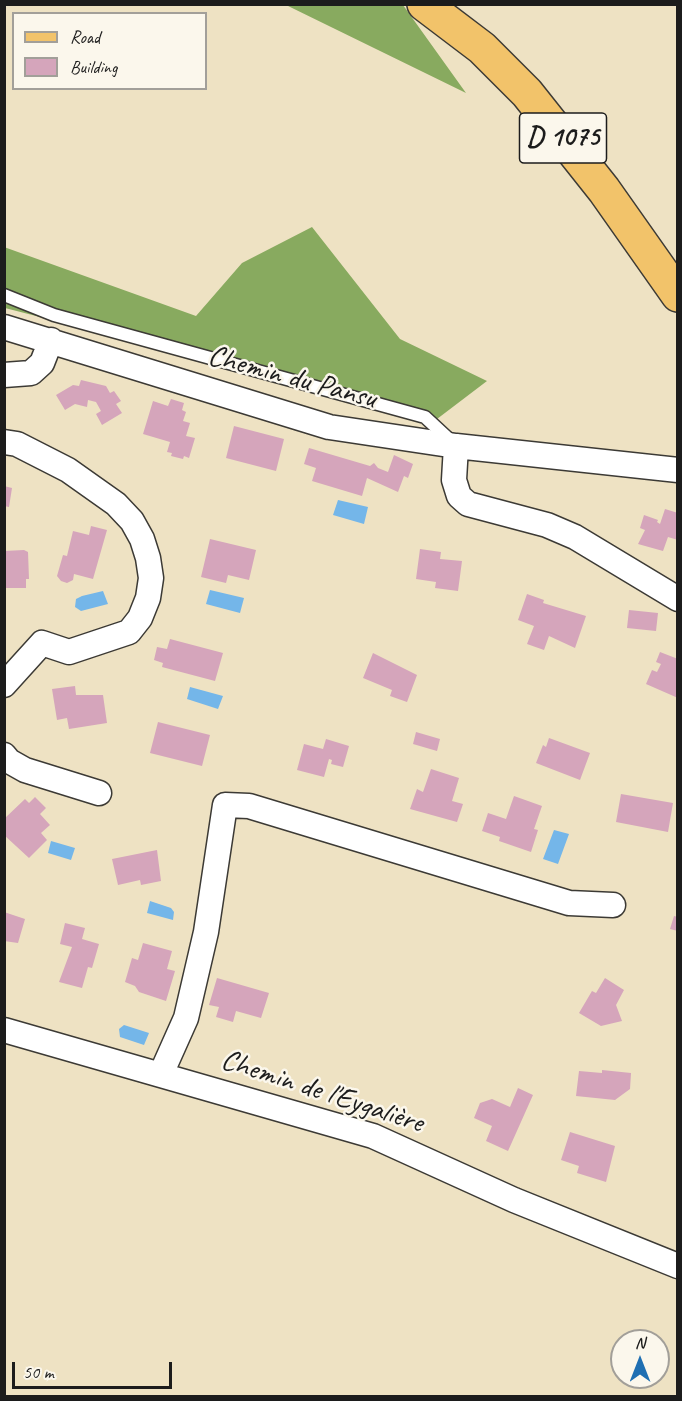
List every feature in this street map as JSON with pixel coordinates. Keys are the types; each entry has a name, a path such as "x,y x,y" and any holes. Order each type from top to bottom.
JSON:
{"main road":[{"name":"D 1075","path":"424,4 482,48 528,93 604,190 678,295"}],"street":[{"name":"Chemin du Pansu","path":"4,327 329,427 456,446 678,470"},
{"path":"4,375 31,373 42,363 51,340"},
{"path":"4,442 17,444 49,460 116,504 132,521 142,539 151,578 148,598 140,618 129,632 69,652 42,643 4,685"},
{"path":"456,446 454,480 459,496 468,504 547,525 575,537 678,599"},
{"path":"4,755 9,761 25,770 99,793"},
{"path":"161,1074 186,1018 206,932 225,805 249,806 569,903 613,905"},
{"name":"Chemin de l'Eygalière","path":"4,1030 373,1136 514,1200 678,1266"}],"lane":[{"path":"4,295 54,315 425,417 456,446"}],"green space":[{"path":"286,5 403,5 466,93"},
{"path":"312,227 400,339 487,381 437,419 5,308 4,247 196,316 242,263"}],"water":[{"path":"338,500 368,507 364,524 333,515"},
{"path":"210,590 244,598 240,613 206,604"},
{"path":"103,591 108,604 81,611 75,607 76,599"},
{"path":"190,687 223,696 218,709 187,699"},
{"path":"554,830 569,834 558,864 543,859"},
{"path":"51,841 75,848 71,860 48,853"},
{"path":"150,901 171,908 174,912 173,920 147,913"},
{"path":"124,1025 149,1033 144,1045 120,1037 119,1029"}],"building":[{"path":"81,380 106,386 110,393 114,391 121,401 116,404 122,413 102,425 96,414 101,411 96,402 88,400 87,407 75,404 65,410 56,395 73,385 79,386"},
{"path":"171,399 184,403 182,410 186,412 183,421 190,423 186,436 195,438 189,458 171,456 172,453 167,452 170,442 143,434 153,401 168,406"},
{"path":"234,426 284,439 276,471 226,458"},
{"path":"309,448 370,466 374,463 378,468 388,472 394,455 413,464 408,478 404,476 398,492 367,478 362,496 312,481 316,468 304,464"},
{"path":"4,486 12,488 9,507 4,506"},
{"path":"665,509 678,513 678,540 668,537 663,551 638,544 645,530 640,528 644,515 658,520 660,524"},
{"path":"91,526 107,530 93,579 74,574 73,580 67,583 61,581 57,576 63,555 67,556 73,531 89,535"},
{"path":"210,539 256,550 249,580 228,575 226,583 201,577"},
{"path":"420,549 441,552 440,559 462,561 458,591 435,588 436,582 416,579"},
{"path":"24,550 28,552 29,579 26,579 26,588 4,588 4,551"},
{"path":"527,594 544,600 543,603 586,616 575,648 549,636 544,650 527,644 534,626 518,620"},
{"path":"629,610 658,613 656,631 627,628"},
{"path":"170,639 223,653 215,681 162,667 163,663 154,660 157,647 167,649"},
{"path":"660,652 678,659 678,698 646,684 652,670 657,672 661,664 656,662"},
{"path":"373,653 417,675 407,702 390,696 392,690 363,678"},
{"path":"75,686 76,695 103,695 107,723 69,729 67,718 57,720 52,689"},
{"path":"158,722 210,735 202,766 150,753"},
{"path":"416,732 440,739 437,751 413,744"},
{"path":"549,738 590,753 580,780 536,763 543,745 546,747"},
{"path":"326,739 349,746 343,767 331,764 332,760 329,759 324,777 297,770 304,744 323,749"},
{"path":"431,769 459,778 452,801 463,804 457,822 410,809 417,789 423,792"},
{"path":"621,794 673,803 668,832 616,822"},
{"path":"514,796 542,806 534,829 538,830 531,852 499,841 500,837 482,831 488,813 506,819"},
{"path":"35,797 46,808 40,814 50,825 41,833 47,840 29,858 4,835 4,819 25,799 29,803"},
{"path":"157,850 161,881 141,885 140,880 118,885 112,859"},
{"path":"4,912 25,919 18,943 4,941"},
{"path":"674,916 678,917 678,931 670,929"},
{"path":"65,923 85,928 82,939 99,944 92,968 88,967 82,988 59,982 72,947 60,944"},
{"path":"143,943 172,951 167,969 175,971 166,1001 139,992 135,986 125,982 132,958 138,960"},
{"path":"217,978 269,993 261,1018 236,1011 233,1022 216,1017 219,1007 209,1005"},
{"path":"605,978 624,990 616,1005 622,1021 601,1026 579,1013 592,991 596,993"},
{"path":"602,1070 631,1073 630,1089 615,1100 576,1096 579,1071 602,1073"},
{"path":"518,1088 533,1095 508,1151 486,1141 492,1126 474,1118 480,1103 492,1099 510,1107"},
{"path":"570,1132 615,1146 606,1182 577,1173 579,1166 561,1160"}]}
